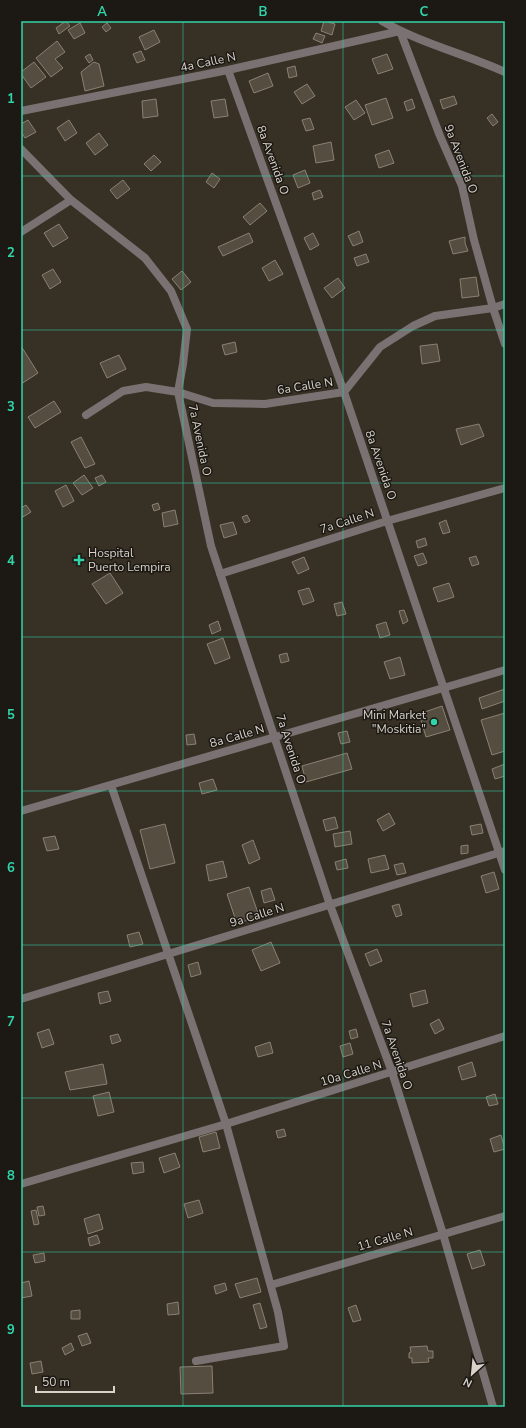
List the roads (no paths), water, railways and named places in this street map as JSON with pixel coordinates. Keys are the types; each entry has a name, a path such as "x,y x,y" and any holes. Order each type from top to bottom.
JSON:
{"street":[{"path":"382,21 400,31 505,72"},
{"name":"4a Calle N","path":"21,111 228,70 400,31"},
{"name":"9a Avenida O","path":"400,31 440,136 462,186 474,240 493,308 505,344"},
{"name":"8a Avenida O","path":"228,70 344,392 444,689 502,852 505,870"},
{"name":"7a Avenida O","path":"21,149 71,200 145,258 171,291 187,329 178,392 210,546 330,905 392,1072 443,1234 493,1407"},
{"path":"21,232 71,200"},
{"name":"6a Calle N","path":"86,415 123,391 146,387 178,392 213,403 265,404 344,392 380,347 413,326 435,316 493,308 505,304"},
{"name":"7a Calle N","path":"220,574 387,521 505,488"},
{"name":"8a Calle N","path":"21,812 505,670"},
{"path":"111,785 226,1124 271,1285 278,1312 284,1346 196,1361"},
{"name":"9a Calle N","path":"21,999 502,852"},
{"name":"10a Calle N","path":"21,1184 226,1124 505,1036"},
{"name":"11 Calle N","path":"271,1285 505,1216"}],"place":[{"name":"Hospital Puerto Lempira","path":"79,560"},
{"name":"Mini Market \"Moskitia\"","path":"434,722"}]}
